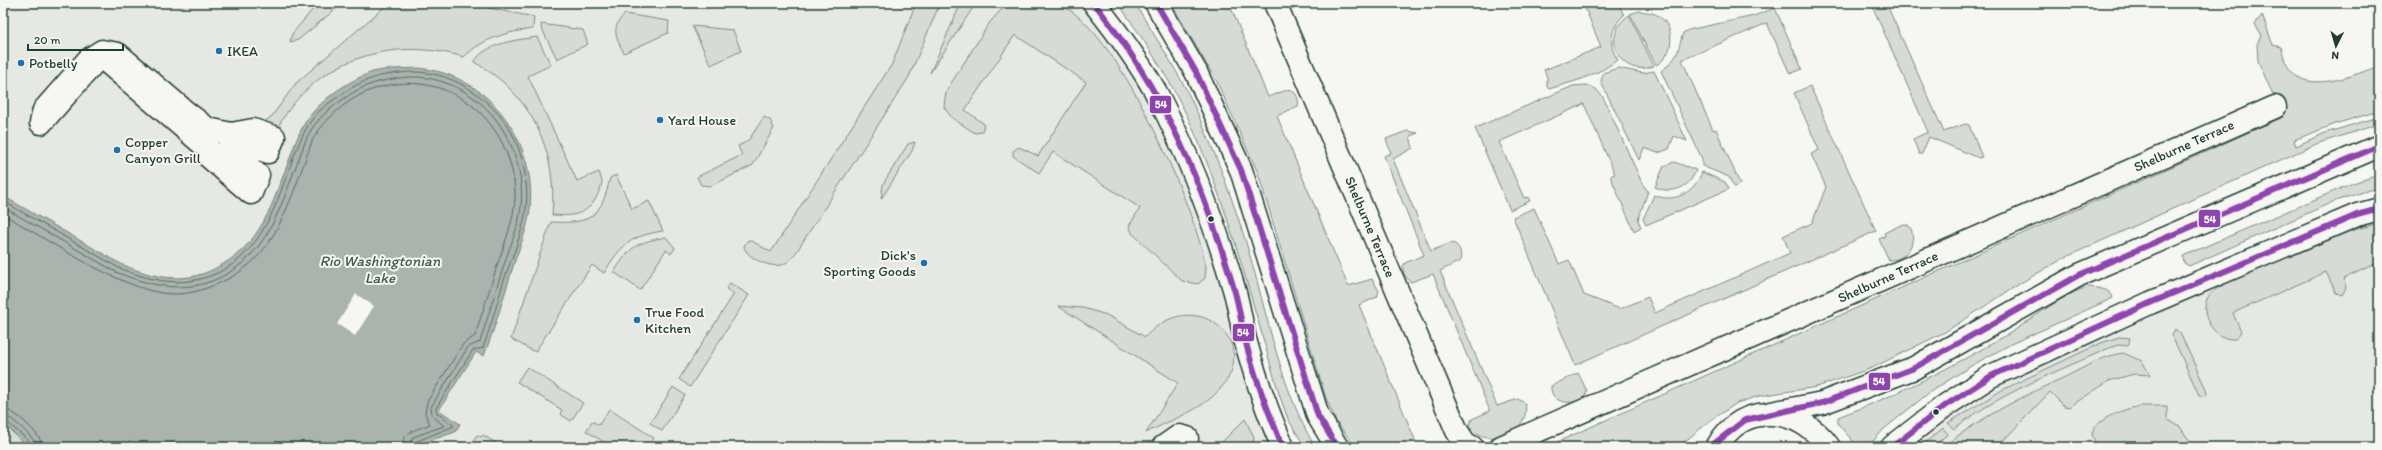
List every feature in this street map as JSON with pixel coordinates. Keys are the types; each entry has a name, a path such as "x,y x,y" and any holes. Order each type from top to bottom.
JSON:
{"street":[{"path":"1094,3 1121,36 1159,97 1211,217 1234,290 1246,339 1269,416 1283,447"},
{"path":"1156,3 1196,72 1241,170 1318,416 1337,447"},
{"name":"Shelburne Terrace","path":"1275,3 1457,431 1465,443 1472,447"},
{"path":"102,52 114,52 208,128 230,134 253,130 274,137 268,152 256,148 244,151 228,149 258,175 251,193 209,157 213,153 100,56 42,123 43,114 91,57 102,52"},
{"name":"Shelburne Terrace","path":"1500,447 2275,107"},
{"path":"1716,445 1745,420 1761,415 1822,403 1914,368 2079,275 2379,146"},
{"path":"1892,447 1946,405 1991,376 2150,303 2357,215 2379,209"},
{"path":"1761,415 1777,414 1793,418 1808,425 1820,435 1829,447"},
{"path":"1163,447 1179,436 1186,438 1186,447"}],"shaded area":[{"path":"1042,2 1058,4 1081,19 1104,45 1127,80 1150,121 1170,163 1199,240 1206,267 1205,278 1198,284 1182,281 1132,233 1129,226 1140,208 1053,152 1039,173 1013,156 1013,151 1019,147 1038,156 1086,82 1015,35 965,110 984,124 982,132 975,133 952,118 944,107 948,88 990,22 1000,11 1012,3"},
{"path":"3,3 1091,3 1119,39 1206,216 1279,447 412,447 455,432 460,424 439,410 476,351 484,356 530,209 529,180 524,153 511,124 495,104 418,68 374,72 362,77 332,95 273,201 259,231 247,247 229,262 198,275 174,279 155,276 121,264 3,196"},
{"path":"318,3 343,3 298,40 290,42 292,34"},
{"path":"389,3 464,3 534,17 533,29 496,37 471,50 464,57 437,51 409,50 383,52 358,59 334,69 312,84 294,104 278,127 253,130 272,116 296,83"},
{"path":"916,3 940,3 909,77 792,258 785,264 770,265 753,258 745,250 744,246 747,241 750,240 771,252 892,64"},
{"path":"961,3 976,3 930,73"},
{"path":"1118,3 1135,3 1176,71 1197,112 1237,215 1273,342 1291,396 1315,447 1305,447 1288,419 1279,394 1228,221 1189,120 1174,90 1156,60"},
{"path":"1171,3 1229,3 1268,97 1290,89 1297,96 1298,106 1277,116 1348,286 1372,279 1379,291 1377,297 1359,305 1418,447 1355,447 1336,421 1326,398 1258,173 1217,82"},
{"path":"1583,3 1618,3 1624,15 1613,31 1612,48 1618,60 1604,69 1582,79 1549,89 1547,87 1547,77 1544,70 1601,47"},
{"path":"1871,3 1886,3 1944,132 1965,124 1969,125 1982,157 1979,158 1929,137 1922,154 1919,154 1913,139 1928,132"},
{"path":"1775,8 1802,69 1790,74 1767,23 1682,60 1713,130 1716,129 1740,184 1734,187 1729,177 1702,166 1702,159 1661,71 1674,58 1683,33 1688,30 1754,16"},
{"path":"1639,11 1657,15 1668,26 1671,41 1670,48 1667,55 1656,65 1630,14"},
{"path":"625,14 669,21 668,33 624,53 617,38 616,29 620,19"},
{"path":"1629,15 1654,66 1642,68 1632,67 1623,61 1618,54 1615,44 1615,34 1620,24"},
{"path":"2262,15 2273,45 2281,47 2288,67 2298,77 2308,81 2320,82 2358,74 2379,66 2379,111 2338,123 2294,140 2296,146 2325,133 2372,119 2379,118 2379,124 2316,144 2066,257 2024,281 1945,332 1872,368 1817,387 1759,396 1737,403 1711,420 1678,447 1546,447 2283,117 2258,61 2257,44 2261,36 2255,24"},
{"path":"541,24 583,30 588,44 557,59 541,27"},
{"path":"692,26 733,30 741,51 711,65"},
{"path":"537,37 551,65 528,76 577,181 599,172 602,181 602,185 597,196 589,207 584,211 573,215 552,215 553,191 545,147 537,126 525,107 511,90 494,75 474,62 486,50 511,41"},
{"path":"1618,68 1643,73 1654,71 1687,141 1674,136 1669,149 1658,153 1644,148 1639,160 1601,82 1603,73"},
{"path":"1586,85 1596,89 1603,97 1643,185 1648,191 1638,220 1641,227 1634,231 1610,176 1615,174 1584,104 1499,142 1524,198 1528,197 1530,201 1510,210 1475,128 1573,86"},
{"path":"1810,86 1876,231 1575,365 1513,217 1534,208 1559,264 1569,260 1584,295 1620,309 1648,297 1655,313 1790,253 1783,236 1812,223 1826,187 1811,154 1819,150 1794,93"},
{"path":"764,117 770,120 774,128 753,165 711,186 701,185 697,177 742,155 738,146 748,141"},
{"path":"1407,131 1418,133 1410,136 1413,148 1393,159 1431,251 1451,243 1456,245 1460,250 1460,261 1440,271 1497,406 1518,399 1525,403 1525,414 1521,423 1514,430 1505,435 1495,437 1485,436 1476,433 1469,425 1472,419 1490,411 1433,274 1411,282 1403,271 1405,263 1424,255 1384,156 1391,153 1386,139"},
{"path":"915,142 912,151 881,199 883,185 886,179 908,144"},
{"path":"1674,162 1696,170 1693,176 1685,185 1674,190 1655,187 1664,166"},
{"path":"1702,172 1725,182 1729,189 1646,225 1643,219 1654,195 1669,198 1677,197 1689,190 1694,185"},
{"path":"616,175 632,209 649,201 663,231 642,236 628,243 616,255 604,273 592,265 535,352 511,339 551,222 575,222 584,220 591,216 602,202 610,178"},
{"path":"2379,175 2379,187 2335,201 2189,266 2184,263 2183,256 2353,183"},
{"path":"2379,212 2379,447 1890,447 1993,377"},
{"path":"2379,223 2379,262 2343,279 2346,288 2342,295 2336,293 2326,272 2233,313 2241,332 2235,339 2228,339 2221,336 2207,320 2205,306 2207,299 2213,292 2226,283 2336,235"},
{"path":"1903,224 1908,225 1911,229 1911,246 1905,255 1895,260 1889,260 1879,239 1885,236 1884,233"},
{"path":"666,237 675,248 671,254 666,250 640,290 614,272 625,256 635,247 647,241"},
{"path":"730,283 749,295 690,387 679,379 734,294 726,289"},
{"path":"2088,287 2106,290 2112,295 2113,298 2011,344 1971,366 1930,392 1884,429 1868,447 1858,447 1838,424 1838,417 1882,399 1947,368 2010,333 2068,295"},
{"path":"1058,306 1083,308 1107,315 1145,337 1164,322 1183,316 1200,317 1215,324 1227,335 1233,350 1233,366 1225,383 1217,393 1208,400 1198,407 1146,433 1178,383"},
{"path":"2175,329 2180,333 2205,387 2207,394 2204,397 2199,395 2172,336"},
{"path":"2119,337 2130,338 2128,346 2118,345 2109,348 2029,384 1971,416 1954,429 1948,423 2002,390 2101,343"},
{"path":"2123,353 2142,361 2150,375 2134,374 2109,381 2069,407 2064,406 2050,392 1997,447 1943,447 1972,426 2018,399 2094,362"},
{"path":"527,367 583,403 571,421 560,414 562,410 517,382"},
{"path":"1578,373 1587,391 1584,399 1574,402 1563,402 1558,400 1552,392 1551,386"},
{"path":"673,387 685,395 662,431 650,423"},
{"path":"2142,406 2167,406 2167,419 2180,427 2194,447 2097,447 2092,434 2100,423 2113,414"},
{"path":"609,409 654,438 649,447 612,447 586,431 592,421 599,425"},
{"path":"1245,419 1254,437 1253,444 1217,447"},
{"path":"3,423 25,444 33,447 3,447"},
{"path":"1943,428 1948,434 1932,447 1920,447"},
{"path":"477,435 481,437 483,435 502,447 469,447"}],"water":[{"name":"Rio Washingtonian Lake","path":"418,68 443,73 466,83 486,97 503,115 516,136 525,159 530,183 530,209 527,224 484,356 476,352 439,410 460,424 455,432 412,447 33,447 25,444 3,423 3,196 121,264 133,269 156,276 179,278 202,274 231,259 255,236 271,207 300,131 309,117 322,103 347,84 373,72 390,69"}],"pier":[{"path":"356,294 374,306 355,336 337,324"}],"transit line":[{"name":"54","path":"1094,3 1119,36 1161,104 1194,174 1222,249 1234,289 1245,339 1257,380 1283,447"},
{"name":"54","path":"1156,3 1196,72 1241,170 1318,416 1337,447"},
{"name":"54","path":"1710,447 1745,420 1822,403 1914,368 2079,275 2379,146"},
{"name":"54","path":"1892,447 1946,405 1991,376 2150,303 2357,215 2379,209"}],"place":[{"name":"IKEA","path":"219,51"},
{"name":"Potbelly","path":"21,63"},
{"name":"Yard House","path":"660,120"},
{"name":"Copper Canyon Grill","path":"117,150"},
{"name":"Dick's Sporting Goods","path":"924,263"},
{"name":"True Food Kitchen","path":"637,320"}]}
